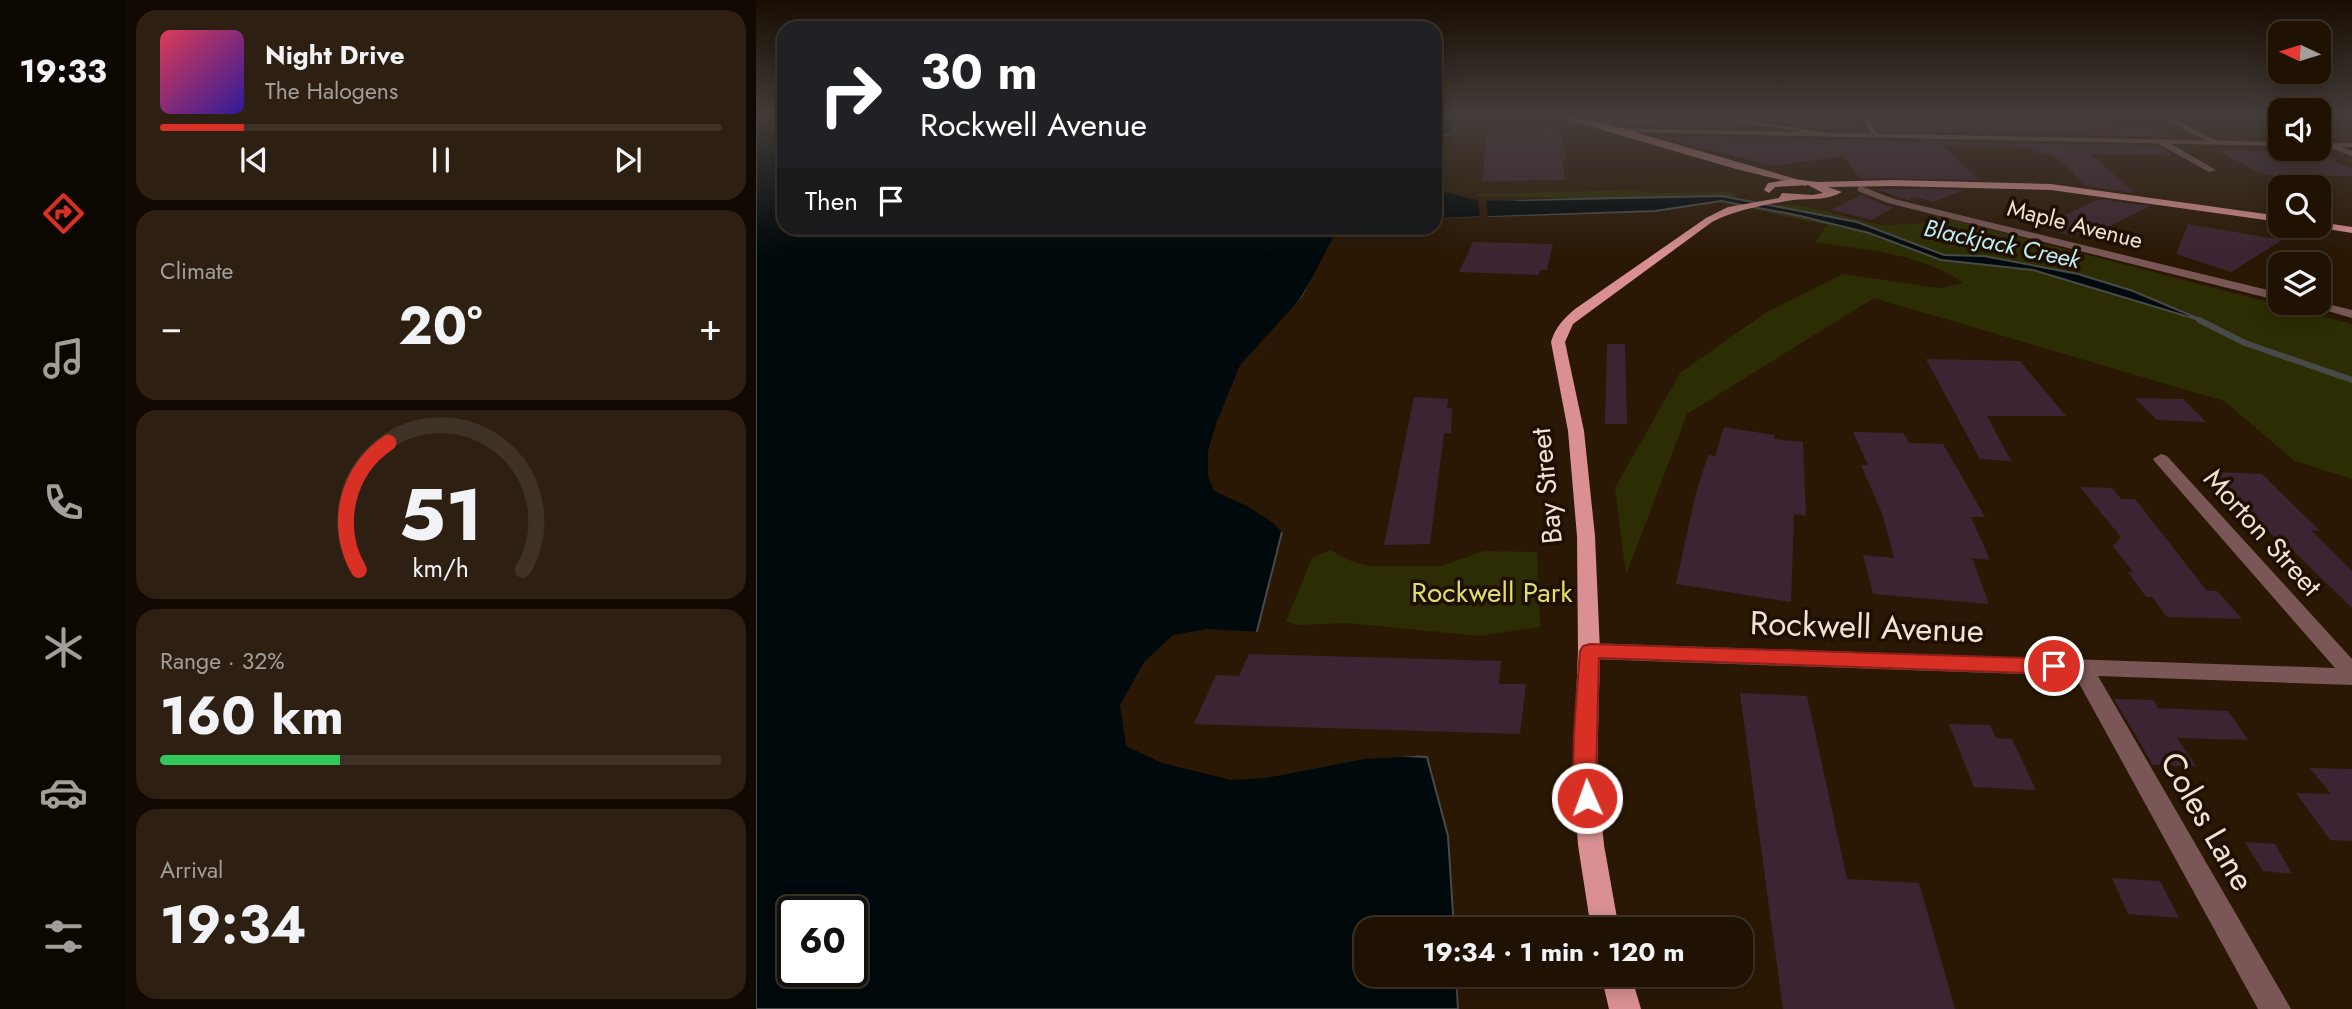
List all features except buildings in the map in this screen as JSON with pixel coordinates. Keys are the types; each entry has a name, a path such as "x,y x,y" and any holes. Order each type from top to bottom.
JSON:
{"main road":[{"path":"1719,161 1818,186 1826,189 1826,194"},
{"path":"1739,167 1770,188 1792,198"},
{"path":"1770,188 1807,183"},
{"path":"1818,186 1909,184 2051,187 2268,217"},
{"name":"Bay Street","path":"1603,917 1591,845 1585,774 1590,651 1589,586 1576,431 1558,342 1559,335 1565,324 1579,312 1692,231 1736,207 1755,201 1813,198 1909,184"},
{"name":"Bay Street","path":"1755,201 1770,188"},
{"path":"2331,227 2352,230"},
{"path":"1619,987 1625,1009"}],"street":[{"path":"2196,161 2212,170"},
{"name":"Maple Avenue","path":"1861,189 1903,204 2268,293"},
{"path":"2331,309 2352,314"},
{"name":"Morton Street","path":"2161,459 2352,675"},
{"name":"Rockwell Avenue","path":"1590,651 2352,675"},
{"name":"Coles Lane","path":"2081,667 2275,1009"}],"green space":[{"path":"1442,179 1453,190 1478,199 1478,194 1634,190 1655,193 1739,194 1730,198 1722,196 1442,205"},
{"path":"1767,205 1798,205 1882,225 1932,223 1935,215 2268,302 2268,315 2318,315 2352,324 2352,479 2295,461 2224,401 1874,298 1687,414 1626,575 1615,488 1680,373 1765,313 1843,274 1939,288 1963,283 1947,273 1911,259 1815,242 1827,225 1751,209"},
{"name":"Rockwell Park","path":"1331,550 1348,560 1370,566 1442,566 1484,551 1537,552 1540,627 1480,636 1348,623 1296,625 1286,621 1312,558"}],"shaded area":[{"path":"756,161 777,161 777,235 1339,235 1302,297 1243,379 1216,475 1284,524 1256,635 1179,655 1155,728 1188,746 1427,757 1448,836 1453,917 1354,917 1354,987 1457,987 1458,1009 756,1009"},
{"path":"1442,179 1453,190 1469,197 1521,200 1722,196 1857,222 1944,255 1984,256 2078,274 2133,291 2209,323 2033,270 1941,260 1869,233 1796,215 1721,201 1655,211 1442,219"}],"pier":[{"path":"1442,176 1455,188 1478,196 1577,198 1486,201 1488,217 1664,212 1442,221 1442,218 1480,217 1478,200 1444,192"},
{"path":"1334,235 1343,235 1305,298 1246,380 1220,474 1287,522 1285,535 1273,523 1249,507 1214,491 1208,476 1208,451 1240,365 1302,297"},
{"path":"1207,629 1260,632 1258,637 1252,640 1182,658 1160,726 1189,742 1376,750 1415,753 1416,756 1365,759 1266,778 1231,780 1162,763 1126,746 1120,705 1144,662 1173,635"}],"waterway":[{"name":"Blackjack Creek","path":"2199,320 2245,343 2352,380"}],"route":[{"path":"1587,798 1585,774 1590,651 2054,666"}]}
